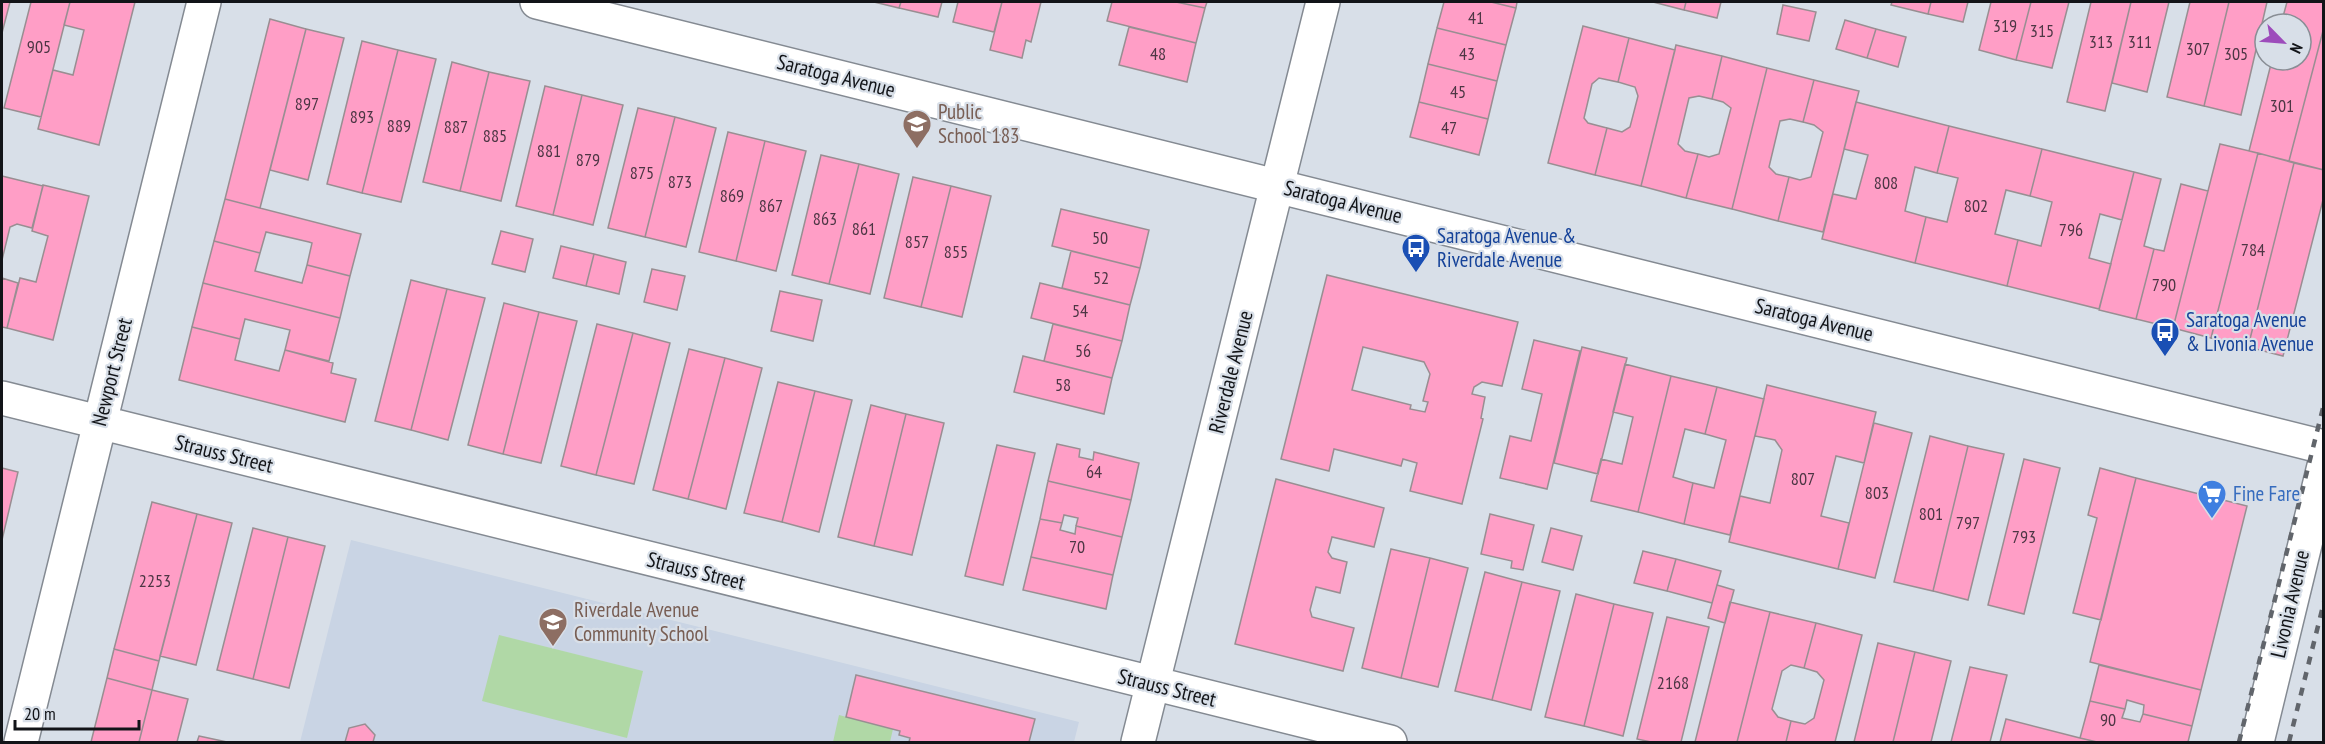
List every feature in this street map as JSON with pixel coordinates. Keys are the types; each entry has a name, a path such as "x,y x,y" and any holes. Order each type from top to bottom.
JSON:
{"street":[{"name":"Newport Street","path":"21,742 204,2"},
{"name":"Saratoga Avenue","path":"537,2 2324,447"},
{"name":"Riverdale Avenue","path":"1138,742 1323,2"},
{"name":"Strauss Street","path":"2,398 1390,742"},
{"name":"Livonia Avenue","path":"2257,742 2324,466"}],"shaded area":[{"name":"Riverdale Avenue Community School","path":"351,540 1079,722 1074,742 300,742"}],"green space":[{"path":"499,635 643,671 627,738 482,701"},
{"path":"839,715 893,729 890,742 833,742"}],"building":[{"path":"2,2 10,2 2,33"},
{"path":"31,2 70,2 41,117 4,108"},
{"path":"70,2 135,2 99,145 38,129 53,70 73,75 84,30 64,25"},
{"path":"874,2 901,2 899,8"},
{"path":"901,2 942,2 938,17 899,8"},
{"path":"958,2 1002,2 994,32 953,22"},
{"path":"1002,2 1041,2 1031,42 1026,40 1022,58 990,50"},
{"path":"1112,2 1176,2 1205,8 1196,43 1107,21"},
{"path":"1176,2 1207,2 1205,8"},
{"path":"1444,2 1491,2 1516,8 1506,45 1437,28"},
{"path":"1491,2 1517,2 1516,8"},
{"path":"1653,2 1686,2 1684,10"},
{"path":"1686,2 1721,2 1717,18 1684,10"},
{"path":"1892,2 1931,2 1928,14 1891,5"},
{"path":"1931,2 1968,2 1963,22 1928,14"},
{"path":"1991,2 2031,2 2016,60 1979,50"},
{"path":"2031,2 2069,2 2052,68 2016,60"},
{"path":"2091,2 2131,2 2105,111 2067,102"},
{"path":"2131,2 2169,2 2147,92 2112,83"},
{"path":"2190,2 2229,2 2204,106 2167,97"},
{"path":"2229,2 2267,2 2265,12 2253,12 2253,63 2241,115 2204,106"},
{"path":"2287,2 2324,2 2324,27 2313,69 2313,12 2284,12"},
{"path":"1783,5 1816,12 1809,41 1777,34"},
{"path":"270,19 306,29 260,208 225,199"},
{"path":"1845,20 1876,29 1867,58 1836,49"},
{"path":"1583,26 1629,38 1618,82 1599,78 1592,84 1584,118 1588,123 1607,128 1595,175 1548,163"},
{"path":"1129,27 1196,43 1187,82 1119,65"},
{"path":"2324,27 2324,170 2289,161"},
{"path":"1437,28 1506,45 1497,81 1428,64"},
{"path":"306,29 344,38 308,180 270,170"},
{"path":"1876,29 1906,37 1898,67 1867,58"},
{"path":"1629,38 1675,50 1641,186 1595,175 1607,128 1622,132 1630,127 1638,96 1635,87 1618,82"},
{"path":"362,41 398,50 362,193 327,184"},
{"path":"1676,45 1722,56 1712,99 1699,96 1689,98 1678,144 1685,151 1698,154 1686,198 1641,186"},
{"path":"398,50 436,59 401,202 362,193"},
{"path":"1722,56 1767,68 1732,209 1686,198 1698,154 1709,157 1719,154 1731,108 1723,102 1712,99"},
{"path":"452,62 489,72 460,191 423,182"},
{"path":"1428,64 1497,81 1488,119 1419,102"},
{"path":"1767,68 1814,80 1803,122 1790,119 1780,121 1769,167 1776,174 1789,177 1778,221 1732,209"},
{"path":"489,72 530,81 501,201 460,191"},
{"path":"2269,72 2312,72 2289,161 2249,151"},
{"path":"1814,80 1859,91 1823,232 1778,221 1789,177 1800,180 1811,177 1823,132 1814,125 1803,122"},
{"path":"545,86 582,95 553,215 516,206"},
{"path":"582,95 623,105 593,225 553,215"},
{"path":"1419,102 1488,119 1479,155 1410,137"},
{"path":"1856,102 1949,126 1937,173 1915,167 1905,211 1926,217 1915,263 1822,239 1833,194 1856,199 1868,155 1844,149"},
{"path":"638,108 675,117 645,237 608,228"},
{"path":"675,117 716,128 686,247 645,237"},
{"path":"1949,126 2042,149 2030,196 2006,190 1995,234 2018,240 2007,286 1915,263 1926,217 1947,222 1958,178 1937,173"},
{"path":"728,132 765,141 736,261 699,252"},
{"path":"765,141 806,151 776,271 736,261"},
{"path":"2220,144 2258,153 2211,338 2173,328"},
{"path":"2042,149 2134,172 2122,220 2100,214 2089,258 2111,264 2099,309 2007,286 2018,240 2041,246 2052,202 2030,196"},
{"path":"2258,153 2294,163 2248,347 2211,338"},
{"path":"821,155 859,164 829,284 792,275"},
{"path":"2294,163 2324,170 2324,196 2283,356 2248,347"},
{"path":"859,164 899,174 870,294 829,284"},
{"path":"2134,172 2161,179 2144,246 2154,249 2136,319 2099,310"},
{"path":"2,176 43,186 32,228 17,224 10,227 2,260"},
{"path":"913,177 951,186 921,307 884,298"},
{"path":"2181,184 2208,191 2173,328 2136,319 2154,249 2164,251"},
{"path":"43,185 89,196 53,340 7,328 20,278 36,282 48,236 32,231"},
{"path":"951,186 991,196 962,317 921,307"},
{"path":"225,199 361,234 350,276 307,265 312,243 309,242 266,232 260,253 214,241"},
{"path":"1061,209 1149,230 1140,268 1052,246"},
{"path":"501,231 533,239 525,272 492,264"},
{"path":"214,241 260,253 255,271 302,283 307,265 350,276 340,318 203,283"},
{"path":"561,246 594,254 586,286 553,278"},
{"path":"1071,251 1140,268 1130,305 1062,288"},
{"path":"594,254 626,262 619,294 586,286"},
{"path":"652,269 685,276 677,310 644,302"},
{"path":"1327,275 1518,322 1502,386 1482,382 1474,387 1472,394 1485,397 1481,418 1483,419 1462,504 1410,491 1417,463 1403,459 1401,466 1334,449 1329,471 1281,459","holes":["1363,347 1424,362 1430,374 1423,401 1428,402 1425,412 1410,409 1411,405 1352,390"]},
{"path":"2,278 18,283 7,328 2,327"},
{"path":"411,280 447,289 411,430 375,421"},
{"path":"203,283 340,318 329,361 285,350 290,330 245,319 240,339 192,327"},
{"path":"1040,283 1130,305 1122,341 1031,318"},
{"path":"447,289 485,298 448,440 411,430"},
{"path":"780,291 822,300 813,341 771,331"},
{"path":"504,303 539,312 503,454 468,445"},
{"path":"539,312 577,321 541,463 503,454"},
{"path":"597,324 633,333 596,475 561,466"},
{"path":"1053,324 1122,341 1112,378 1044,361"},
{"path":"192,327 240,339 235,360 279,371 285,350 333,363 331,373 356,379 345,422 179,380"},
{"path":"633,333 670,343 634,484 596,475"},
{"path":"1534,340 1580,351 1547,489 1500,478 1510,436 1531,441 1542,394 1522,389"},
{"path":"1582,347 1627,358 1598,474 1554,463"},
{"path":"689,349 725,358 688,499 653,490"},
{"path":"1023,356 1112,378 1104,414 1014,392"},
{"path":"725,358 762,368 726,509 688,499"},
{"path":"1625,364 1671,376 1638,512 1591,501 1601,459 1622,464 1633,417 1613,412"},
{"path":"1671,376 1717,387 1705,434 1685,429 1673,477 1693,483 1684,524 1638,512"},
{"path":"778,382 815,391 782,522 744,513"},
{"path":"1767,385 1876,412 1864,463 1836,456 1821,516 1849,523 1838,569 1729,542 1740,496 1770,503 1782,450 1775,440 1755,436"},
{"path":"1717,387 1764,399 1730,535 1684,524 1693,483 1714,488 1726,440 1705,434"},
{"path":"815,391 852,400 819,532 782,522"},
{"path":"871,405 906,414 874,546 838,537"},
{"path":"906,414 944,423 912,555 874,546"},
{"path":"1874,423 1912,433 1875,578 1838,569"},
{"path":"1930,436 1968,446 1933,591 1894,582"},
{"path":"1057,444 1080,449 1079,457 1093,460 1094,452 1139,463 1131,500 1048,481"},
{"path":"997,445 1035,453 1003,585 965,576"},
{"path":"1968,446 2004,454 1968,600 1933,591"},
{"path":"2024,459 2060,468 2024,614 1988,605"},
{"path":"2,468 18,472 2,540"},
{"path":"2100,468 2136,478 2101,620 2073,613 2097,518 2088,515"},
{"path":"2136,478 2247,506 2201,690 2090,662"},
{"path":"1276,479 1384,508 1374,547 1332,537 1328,552 1332,558 1347,562 1340,593 1316,587 1310,610 1312,617 1354,628 1343,671 1235,644"},
{"path":"1048,481 1131,500 1122,537 1076,526 1078,518 1064,515 1062,523 1040,519"},
{"path":"152,502 197,514 159,661 114,649"},
{"path":"197,514 232,523 196,665 160,656"},
{"path":"1490,514 1534,525 1523,570 1511,568 1512,561 1481,554"},
{"path":"1040,519 1062,523 1060,530 1075,534 1076,526 1122,537 1113,575 1031,557"},
{"path":"253,528 288,537 253,679 217,670"},
{"path":"1551,528 1582,536 1573,570 1542,562"},
{"path":"288,537 325,546 289,688 253,679"},
{"path":"1391,549 1430,558 1401,678 1362,668"},
{"path":"1643,551 1676,559 1667,591 1634,583"},
{"path":"1031,557 1113,575 1106,609 1023,590"},
{"path":"1430,558 1468,568 1438,687 1401,678"},
{"path":"1676,559 1721,571 1712,603 1667,591"},
{"path":"1485,572 1522,582 1492,700 1455,691"},
{"path":"1522,582 1560,591 1531,710 1492,700"},
{"path":"1717,585 1734,590 1725,623 1708,618"},
{"path":"1576,594 1614,604 1584,726 1545,717"},
{"path":"1730,602 1770,612 1737,742 1695,742"},
{"path":"1614,604 1653,613 1623,736 1584,726"},
{"path":"1770,612 1816,623 1804,668 1791,665 1782,671 1772,709 1778,717 1791,721 1786,742 1737,742"},
{"path":"1667,617 1709,627 1681,742 1651,742 1637,739"},
{"path":"1816,623 1862,635 1835,742 1786,742 1791,721 1805,724 1814,718 1824,680 1817,672 1804,668"},
{"path":"1878,643 1915,652 1893,742 1854,742"},
{"path":"114,649 159,661 152,690 107,678"},
{"path":"1915,652 1951,661 1931,742 1893,742"},
{"path":"2099,665 2201,690 2192,726 2143,714 2144,705 2127,700 2125,709 2090,701"},
{"path":"1970,667 2007,675 1990,742 1951,742"},
{"path":"856,675 1035,719 1029,742 909,742 910,738 899,735 900,731 846,717"},
{"path":"107,678 152,690 139,742 91,742"},
{"path":"152,690 188,699 177,742 139,742"},
{"path":"2090,701 2125,709 2122,718 2140,722 2143,714 2192,726 2188,742 2097,742 2080,738"},
{"path":"2006,719 2080,738 2097,742 2000,742"},
{"path":"365,724 375,735 373,742 345,742 349,728"},
{"path":"199,736 227,742 197,742"}],"railway":[{"path":"2239,742 2324,404"},
{"path":"2289,742 2324,602"}],"place":[{"name":"Public School 183","path":"917,150"},
{"name":"Saratoga Avenue & Riverdale Avenue","path":"1416,274"},
{"name":"Saratoga Avenue & Livonia Avenue","path":"2165,358"},
{"name":"Fine Fare","path":"2212,520"},
{"name":"Riverdale Avenue Community School","path":"553,648"}]}
